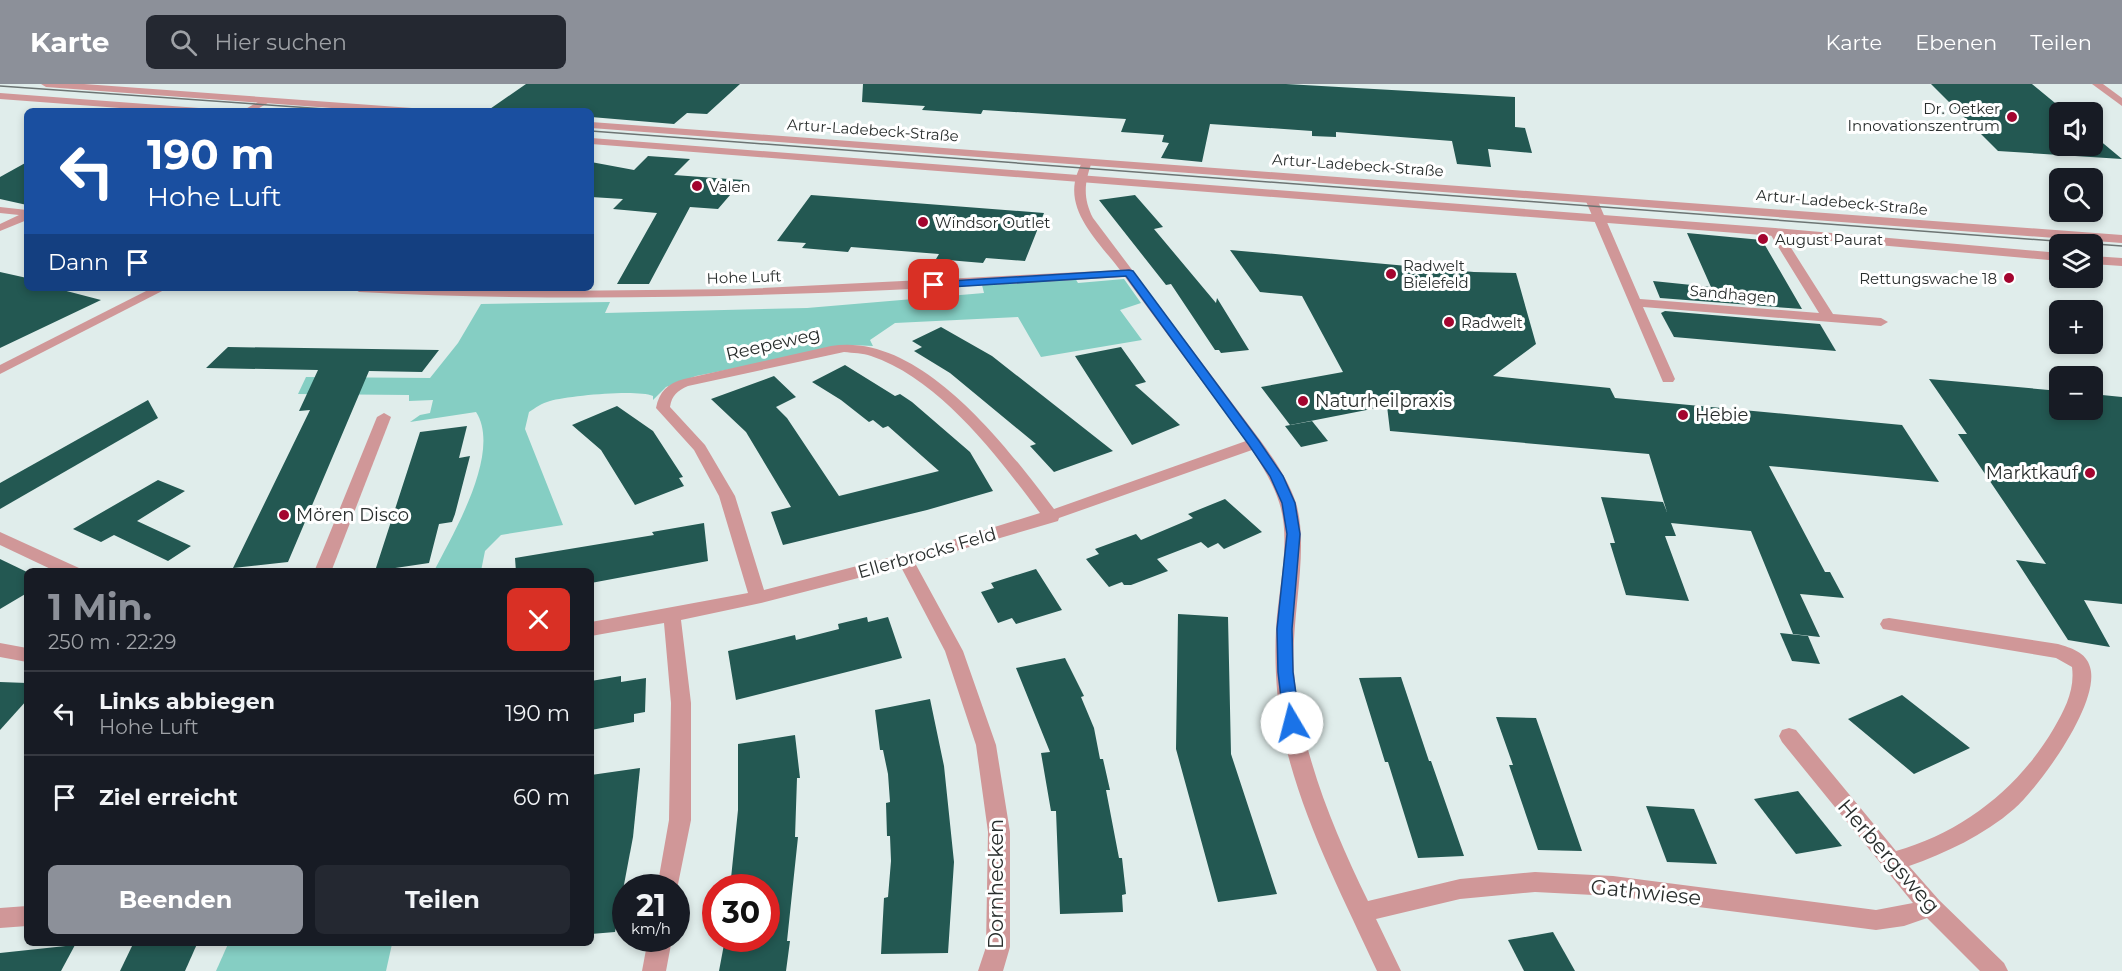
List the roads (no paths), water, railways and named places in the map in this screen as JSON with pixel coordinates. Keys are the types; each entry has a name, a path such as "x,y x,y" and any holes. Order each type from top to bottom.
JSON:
{"street":[{"path":"46,84 373,108"},
{"path":"2097,84 2122,103"},
{"path":"0,96 159,108"},
{"path":"253,108 268,100"},
{"name":"Artur-Ladebeck-Straße","path":"594,125 2122,239"},
{"name":"Artur-Ladebeck-Straße","path":"594,141 1598,218 2049,256"},
{"path":"1087,162 1077,193 1081,206 1255,443 1276,476 1288,503 1293,534 1285,629 1285,672 1295,742 1325,835 1389,971"},
{"path":"1591,199 1668,379"},
{"path":"0,210 24,214"},
{"path":"0,228 24,216"},
{"path":"1775,232 1828,318"},
{"path":"2103,261 2122,262"},
{"name":"Hohe Luft","path":"432,291 529,295 662,296 902,287 1129,273"},
{"path":"0,370 156,291"},
{"name":"Sandhagen","path":"1635,302 1881,322"},
{"name":"Reepeweg","path":"758,597 727,496 700,448 663,408 664,396 669,390 684,383 844,348 873,349 893,357 967,416 1007,457 1052,517"},
{"path":"324,568 384,417"},
{"name":"Ellerbrocks Feld","path":"594,629 672,616 906,561 1052,517 1255,443"},
{"path":"0,538 64,568"},
{"name":"Dornhecken","path":"906,561 954,651 986,745 999,832 998,947 994,965 990,971"},
{"path":"670,874 680,820 681,703 672,616"},
{"path":"1889,624 2058,651 2075,658 2082,667 2081,694 2071,717 2037,771 2008,801 1970,827 1909,858 1892,862"},
{"path":"0,650 24,654"},
{"name":"Herbergsweg","path":"1789,736 1931,907 1995,971"},
{"name":"Gathwiese","path":"1360,913 1460,889 1535,882 1613,886 1876,920 1904,916 1931,907"},
{"path":"0,918 24,916"},
{"path":"654,971 658,952"}],"tram line":[{"path":"0,86 312,108"},
{"path":"594,131 2122,246"}],"place":[{"name":"Dr. Oetker Innovationszentrum","path":"2012,117"},
{"name":"Valen","path":"697,186"},
{"name":"Windsor Outlet","path":"923,222"},
{"name":"August Paurat","path":"1763,239"},
{"name":"Radwelt Bielefeld","path":"1391,274"},
{"name":"Rettungswache 18","path":"2009,278"},
{"name":"Radwelt","path":"1449,322"},
{"name":"Naturheilpraxis","path":"1303,401"},
{"name":"Hebie","path":"1683,415"},
{"name":"Marktkauf","path":"2090,473"},
{"name":"Mören Disco","path":"284,515"}]}
